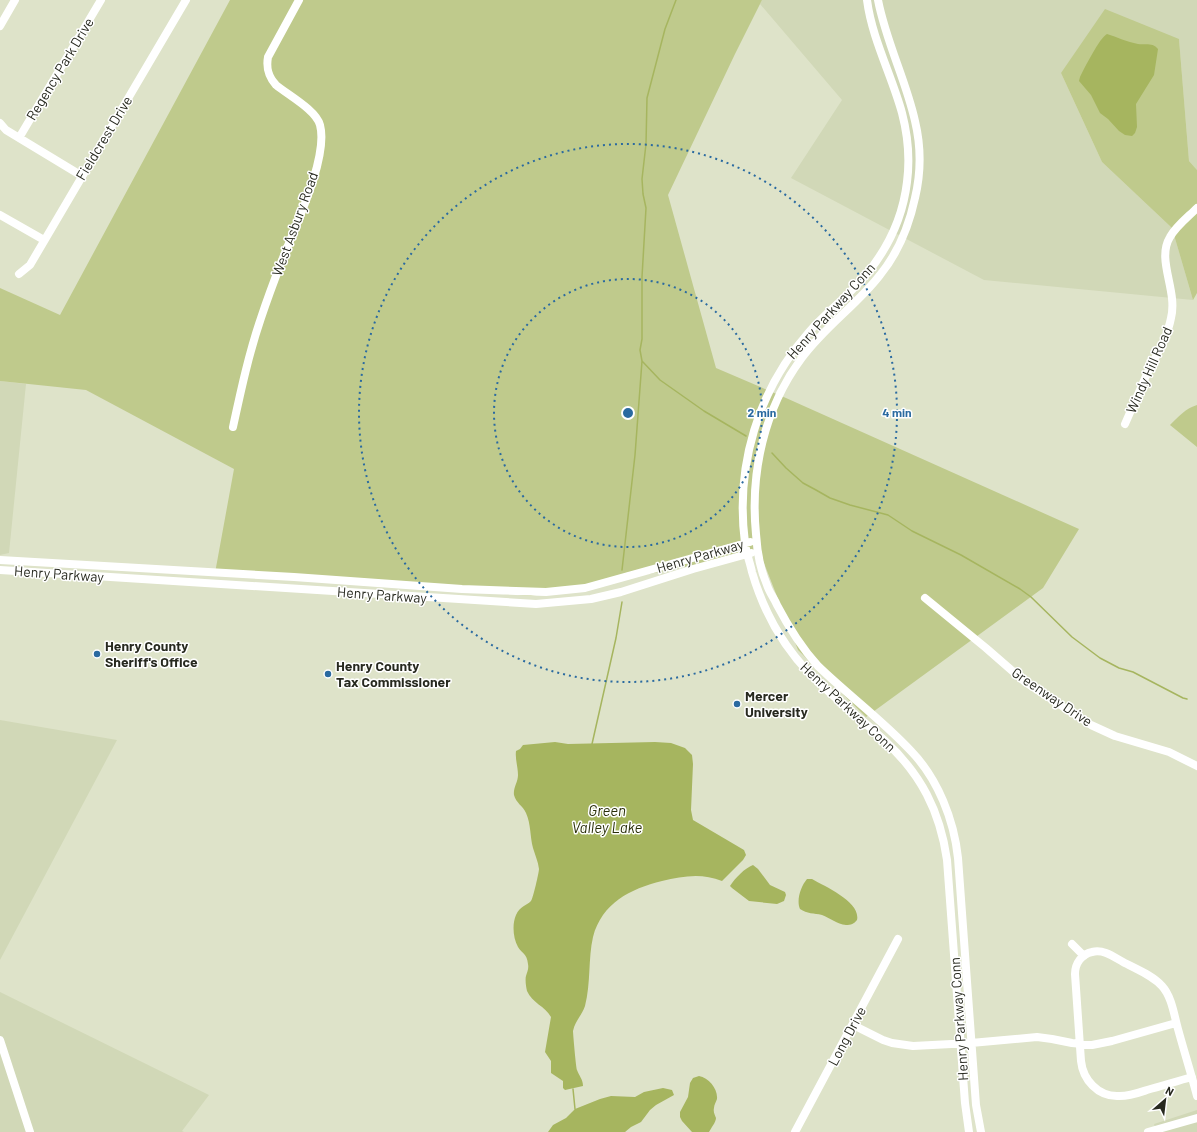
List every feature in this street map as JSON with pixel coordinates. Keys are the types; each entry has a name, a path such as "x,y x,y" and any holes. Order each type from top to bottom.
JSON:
{"street":[{"path":"0,26 15,0"},
{"name":"Regency Park Drive","path":"19,138 101,0"},
{"name":"Fieldcrest Drive","path":"19,274 30,265 186,0"},
{"name":"West Asbury Road","path":"233,426 246,365 281,263 307,200 321,141 320,125 315,114 276,85 270,79 266,66 268,57 299,0"},
{"name":"Henry Parkway Conn","path":"867,0 872,24 902,113 907,136 909,161 903,204 892,234 879,259 870,271 824,316 795,348 766,396 755,426 746,460 743,482 745,542 747,554 763,604 772,623 794,656 811,675 885,740 902,758 915,775 934,807 942,829 947,860 960,1044 969,1132"},
{"name":"Henry Parkway Conn","path":"878,0 884,25 915,120 919,141 916,197 905,232 888,264 870,287 812,344 800,360 781,392 772,411 760,451 754,491 756,541 766,585 790,631 804,651 836,683 912,751 930,776 946,808 956,839 958,858 969,994 971,1043 976,1105 980,1132"},
{"path":"0,123 6,130 82,176"},
{"name":"Windy Hill Road","path":"1125,424 1160,348 1172,317 1173,296 1165,262 1166,246 1173,233 1197,208"},
{"path":"0,215 44,240"},
{"name":"Henry Parkway","path":"0,560 462,589 546,592 585,588 745,542 756,541"},
{"name":"Henry Parkway","path":"0,570 536,604 591,599 621,592 693,569 758,552"},
{"name":"Greenway Drive","path":"925,598 1025,682 1091,725 1115,736 1169,752 1197,766"},
{"name":"Long Drive","path":"795,1132 898,939"},
{"path":"1072,944 1084,956"},
{"path":"1192,1077 1126,1096 1108,1095 1097,1089 1086,1077 1081,1064 1074,974 1078,962 1084,956 1093,952 1104,952 1157,981 1167,994 1192,1077 1197,1096"},
{"path":"853,1025 883,1040 904,1046 960,1044 1037,1037 1088,1045 1106,1043 1176,1023"},
{"path":"0,1040 30,1132"},
{"path":"1148,1132 1197,1118"}],"shaded area":[{"path":"230,0 762,0 668,195 716,368 1079,529 1043,588 866,717 798,650 760,553 531,596 215,573 234,469 86,390 0,381 0,288 60,315"},
{"path":"762,0 1197,0 1197,170 1189,161 1179,39 1061,73 1102,162 1172,228 1193,300 984,280 791,178 842,100 760,4"},
{"path":"1105,9 1179,39 1189,161 1197,170 1197,293 1193,300 1172,228 1102,162 1061,73"},
{"path":"0,381 26,384 9,553 0,555"},
{"path":"1197,405 1197,447 1170,425 1179,416 1193,406"},
{"path":"0,720 117,740 0,960"},
{"path":"0,992 209,1095 182,1131 184,1132 0,1132"},
{"path":"1197,1110 1197,1132 1157,1132 1154,1124"}],"water":[{"path":"1107,34 1138,44 1154,45 1158,49 1154,75 1136,104 1137,127 1132,136 1125,135 1119,131 1100,113 1091,95 1079,81 1092,54 1100,41"},
{"name":"Green Valley Lake","path":"555,742 568,744 655,742 671,743 685,748 692,755 693,764 691,810 693,820 744,850 746,855 722,881 715,878 692,876 650,884 628,893 610,906 603,915 597,925 593,937 585,1006 575,1024 573,1031 577,1068 583,1086 565,1090 563,1088 563,1081 551,1073 551,1061 545,1052 551,1017 532,999 527,991 527,960 518,947 514,931 514,923 518,912 532,899 539,869 532,844 528,817 514,795 518,775 516,751 523,745"},
{"path":"753,865 758,869 770,885 785,892 786,895 784,901 777,904 749,901 730,886 740,874"},
{"path":"807,879 812,879 826,886 848,901 857,913 857,920 854,923 846,925 822,915 808,913 800,909 800,893"},
{"path":"699,1076 703,1077 712,1084 717,1095 714,1106 716,1120 709,1132 692,1132 680,1117 680,1112 688,1097 690,1083 693,1078"},
{"path":"663,1088 672,1090 674,1095 656,1105 641,1122 625,1132 548,1132 553,1125 566,1118 575,1109 600,1099 611,1096 635,1097 644,1092"}],"waterway":[{"path":"622,570 635,455 642,361 640,350 642,339 642,277 646,208 642,179 646,144 647,98 665,29 676,0"},
{"path":"642,361 660,380 704,411 746,436"},
{"path":"772,453 803,483 830,498 888,515 912,531 961,555 1020,589 1031,597 1072,637 1100,658 1119,668 1133,672 1187,699"},
{"path":"592,744 616,638 622,602"},
{"path":"573,1089 575,1109"}],"place":[{"name":"Henry County Sheriff's Office","path":"97,654"},
{"name":"Henry County Tax Commissioner","path":"328,674"},
{"name":"Mercer University","path":"737,704"}]}
